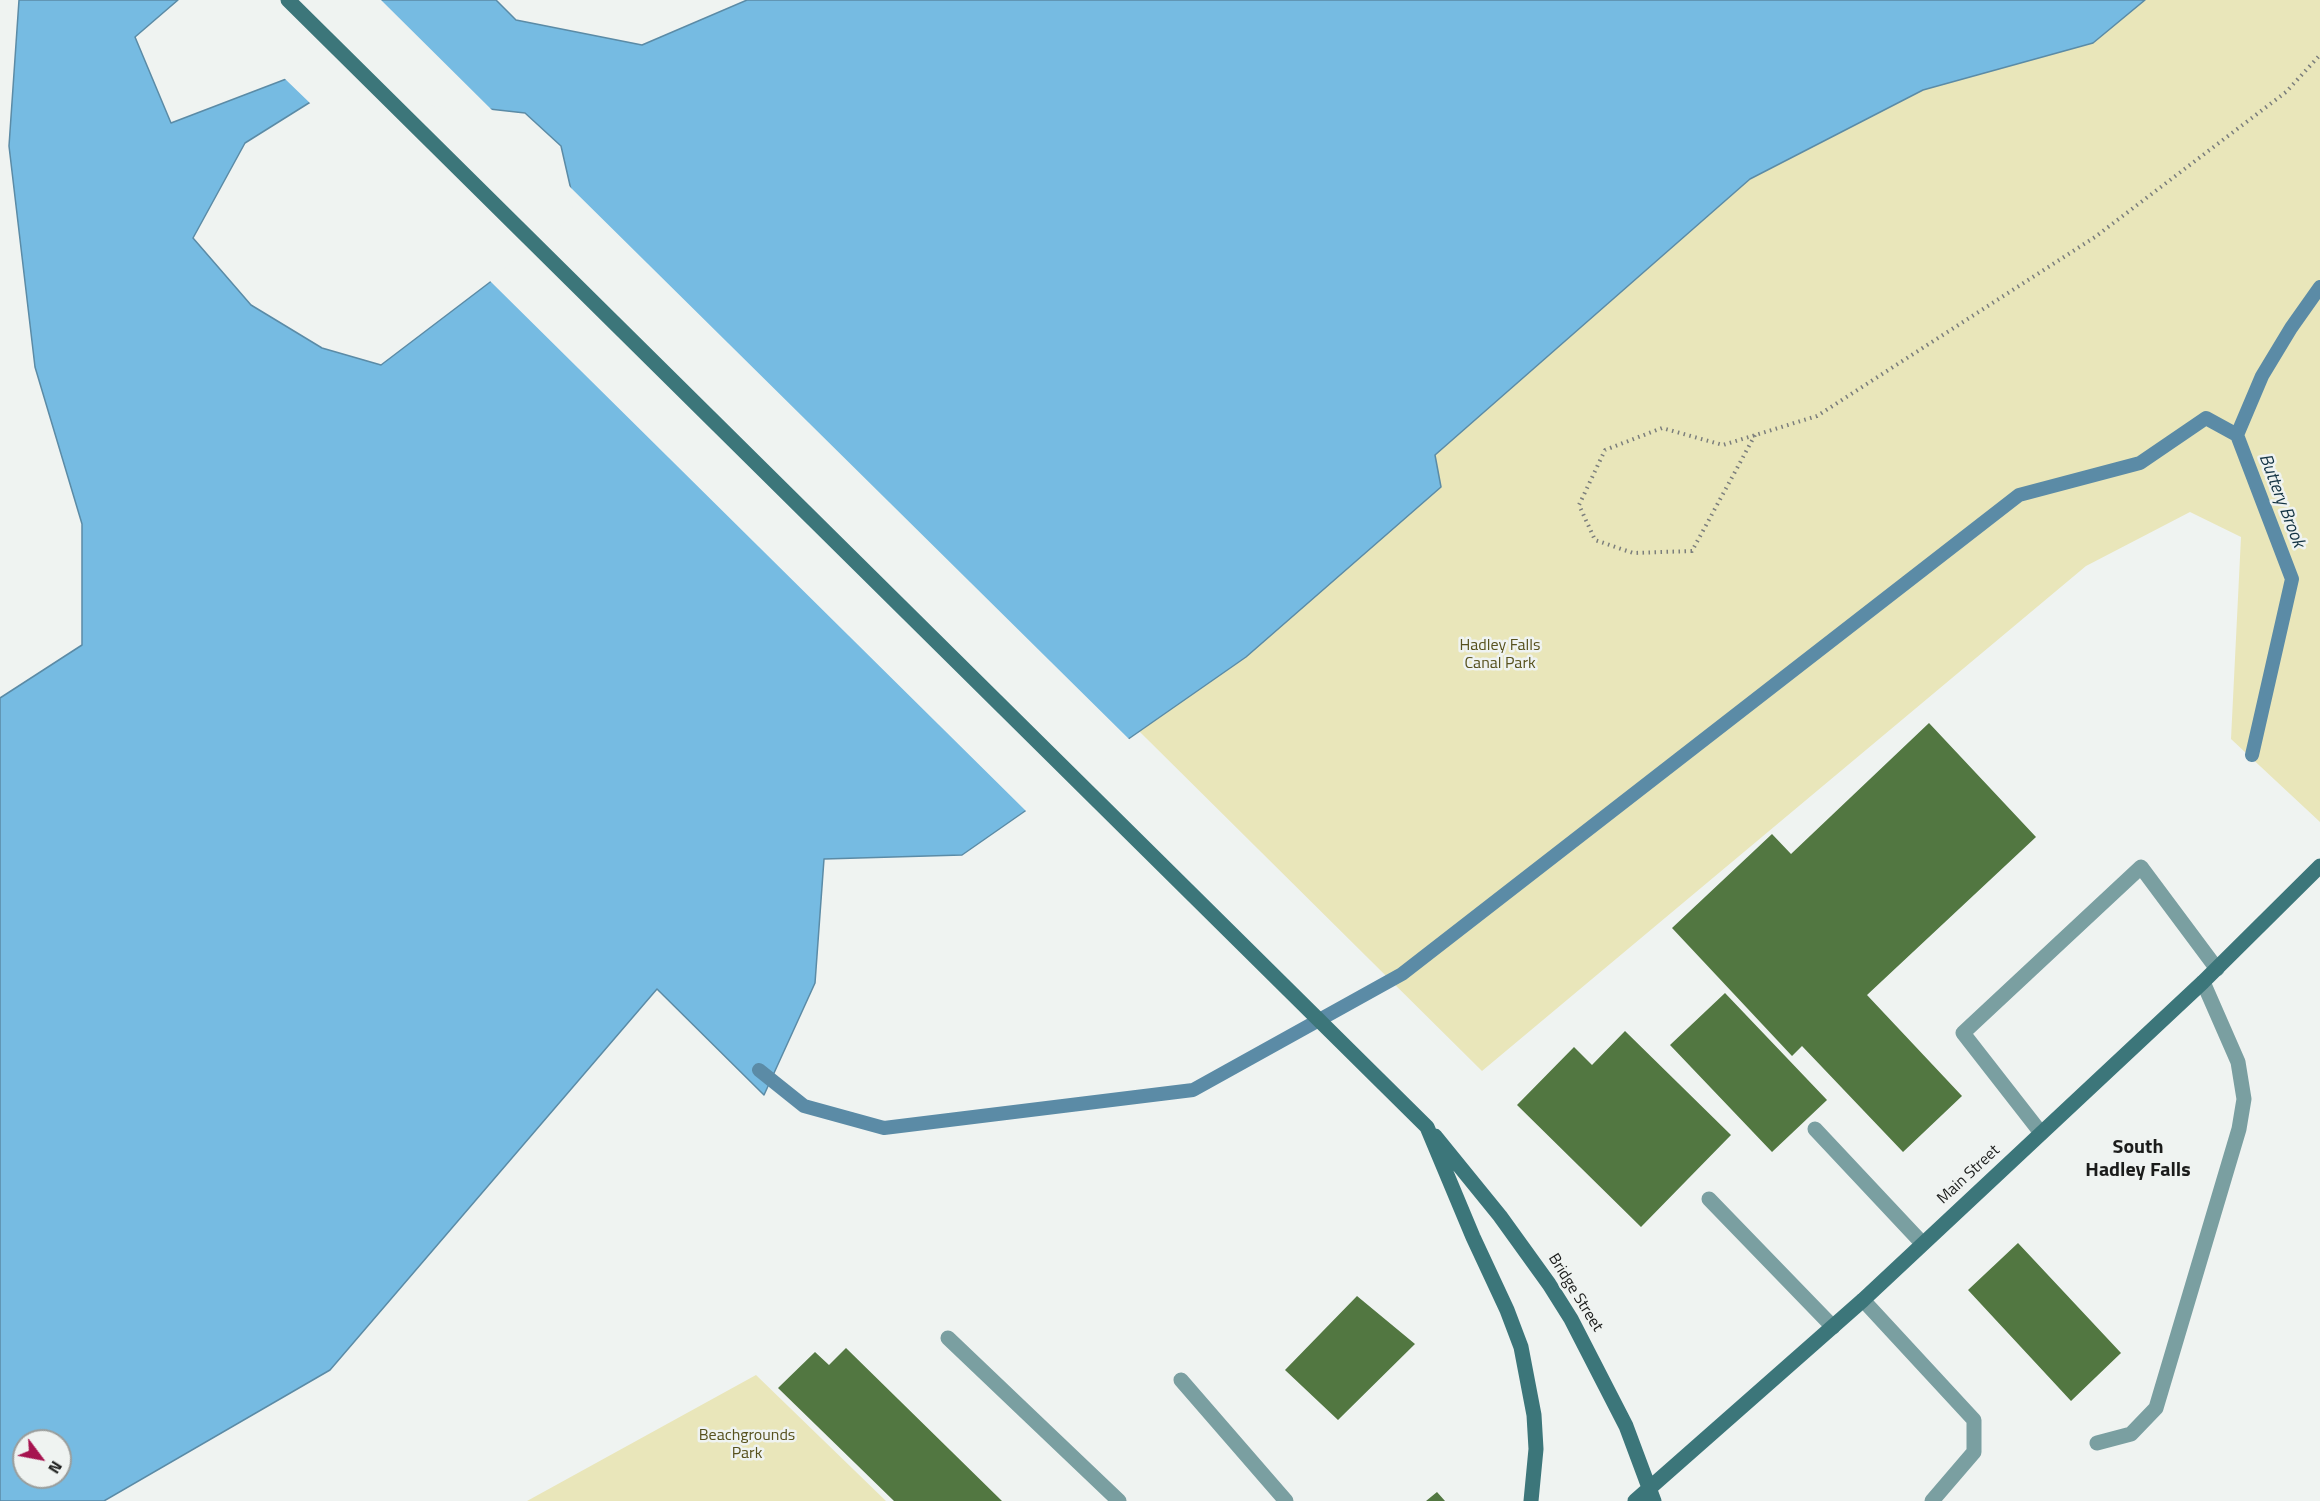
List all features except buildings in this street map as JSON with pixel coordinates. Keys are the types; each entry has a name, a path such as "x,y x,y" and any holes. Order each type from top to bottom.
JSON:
{"main road":[{"name":"Bridge Street","path":"288,0 1427,1127 1500,1216 1549,1284 1591,1354 1609,1390 1652,1495"},
{"name":"Main Street","path":"1635,1501 1652,1495 1863,1300 2217,969 2320,866"},
{"path":"1427,1127 1521,1347 1534,1415 1536,1449 1531,1501"}],"lane":[{"path":"2041,1133 1963,1033 2140,867 2217,969"},
{"path":"2097,1443 2131,1434 2156,1408 2239,1129 2244,1099 2238,1062 2203,982"},
{"path":"1815,1129 1922,1243"},
{"path":"1709,1199 1833,1327"},
{"path":"1863,1300 1974,1420 1974,1452 1932,1501"},
{"path":"948,1338 1119,1501"},
{"path":"1181,1380 1286,1501"}],"path":[{"path":"1755,435 1692,551 1633,553 1595,540 1579,505 1605,450 1662,428 1723,445 1755,435 1817,416 2095,237 2286,93 2320,56"}],"green space":[{"name":"Hadley Falls Canal Park","path":"2074,0 2320,0 2320,822 2231,739 2241,537 2190,512 2086,566 1482,1071 1034,627 1263,413"},
{"name":"Beachgrounds Park","path":"756,1375 886,1501 527,1501"}],"water":[{"path":"19,0 178,0 135,37 171,123 294,76 342,0 496,0 516,20 642,45 747,0 2145,0 2093,43 1923,90 1750,179 1435,455 1441,487 1246,657 962,855 824,859 815,983 764,1095 657,989 330,1370 104,1501 0,1501 0,698 82,645 82,524 35,367 9,146","holes":["328,91 525,113 561,146 577,216 381,365 322,348 251,305 193,238 245,143"]}],"pier":[{"path":"338,0 381,0 495,113 329,94 312,105 283,77 292,74"},
{"path":"567,184 1131,741 1028,813 489,280 574,215"}],"waterway":[{"path":"2237,435 2262,376 2291,328 2320,287"},
{"name":"Buttery Brook","path":"759,1070 804,1106 884,1128 1193,1090 1402,974 2019,495 2140,463 2206,418 2237,435 2292,579 2252,755"}],"district":[{"name":"South Hadley Falls","path":"2138,1160"}]}
